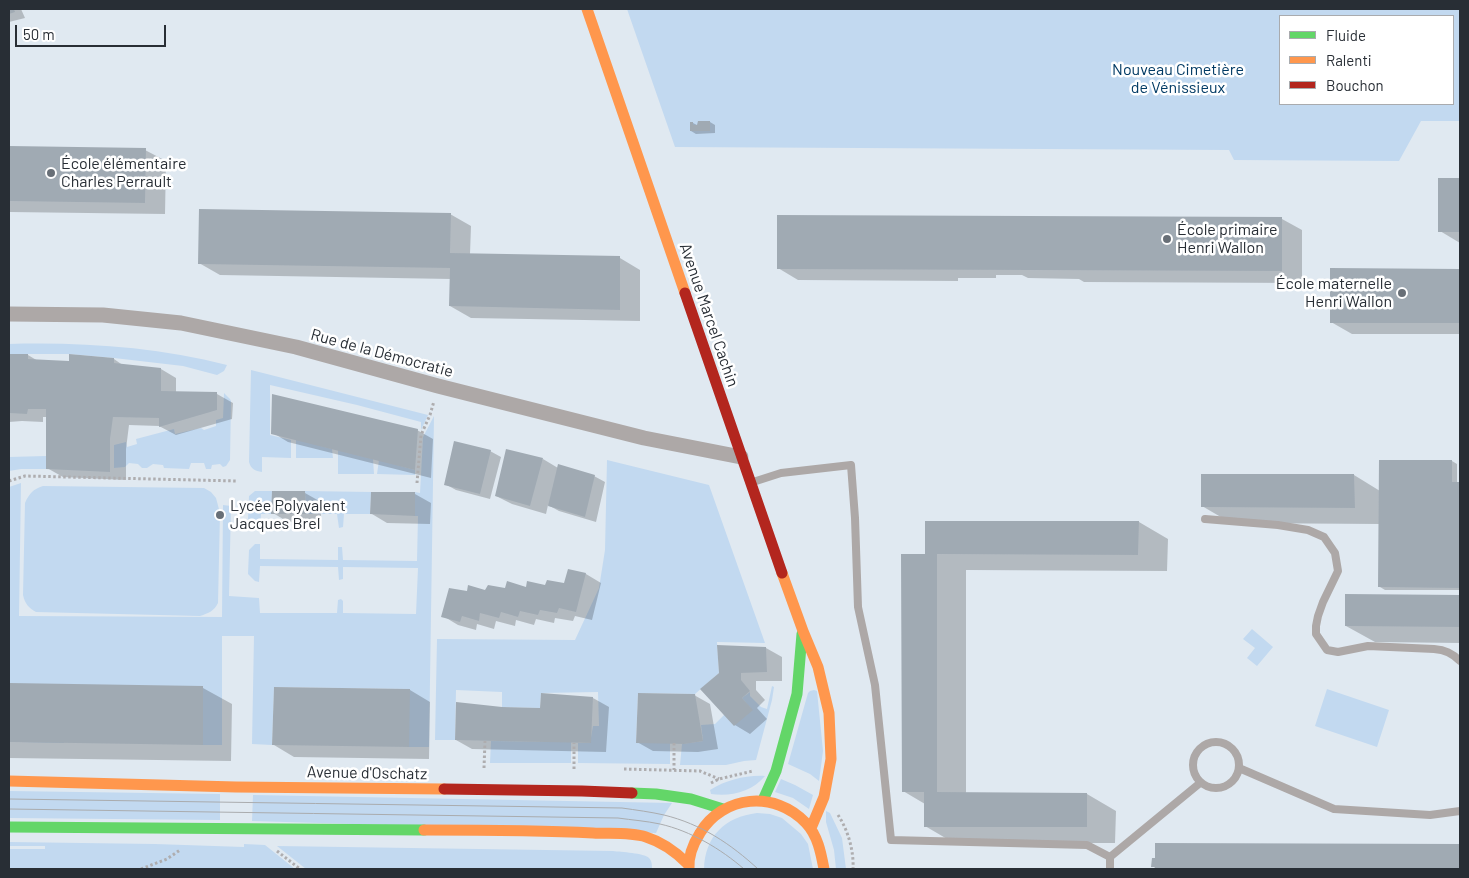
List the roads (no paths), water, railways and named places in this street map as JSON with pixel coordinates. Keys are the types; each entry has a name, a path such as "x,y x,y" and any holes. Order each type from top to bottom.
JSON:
{"street":[{"name":"Avenue Marcel Cachin","path":"587,9 802,631 818,667 830,712 831,759 824,797 811,828"},
{"name":"Rue de la Démocratie","path":"9,314 102,315 181,323 296,347 438,386 644,438 741,457"},
{"name":"Avenue Marcel Cachin","path":"763,800 776,772 797,694 802,631"},
{"name":"Avenue d'Oschatz","path":"9,781 246,787 582,791 656,794 690,799 723,809"},
{"path":"689,867 696,838 711,818 723,809 742,802 763,800 777,803 790,809 811,828 819,842 824,858 824,869"},
{"path":"9,827 551,831 631,835 646,838 665,846 681,857 689,867"}],"lane":[{"path":"751,482 780,473 851,465 858,607 875,685 891,840 1087,845 1110,857"},
{"path":"1205,519 1278,525 1308,530 1324,537 1335,553 1338,571 1323,602 1316,626 1316,634 1328,650 1338,652 1368,646 1434,649 1445,650 1460,661"},
{"path":"1211,742 1218,742 1226,744 1236,754 1239,768 1233,781 1227,786 1213,789 1200,783 1195,777 1192,762 1198,749 1211,742"},
{"path":"1239,768 1334,809 1430,815 1460,811"},
{"path":"1110,857 1200,783"},
{"path":"1110,857 1110,869"}],"tram line":[{"path":"9,799 622,808 664,815 703,829 726,843 758,869"},
{"path":"9,809 618,818 660,824 683,831 715,848 744,869"}],"place":[{"name":"École élémentaire Charles Perrault","path":"51,173"},
{"name":"École primaire Henri Wallon","path":"1167,239"},
{"name":"École maternelle Henri Wallon","path":"1402,293"},
{"name":"Lycée Polyvalent Jacques Brel","path":"220,515"}],"park label":[{"name":"Nouveau Cimetière de Vénissieux","path":"1178,79"}]}
